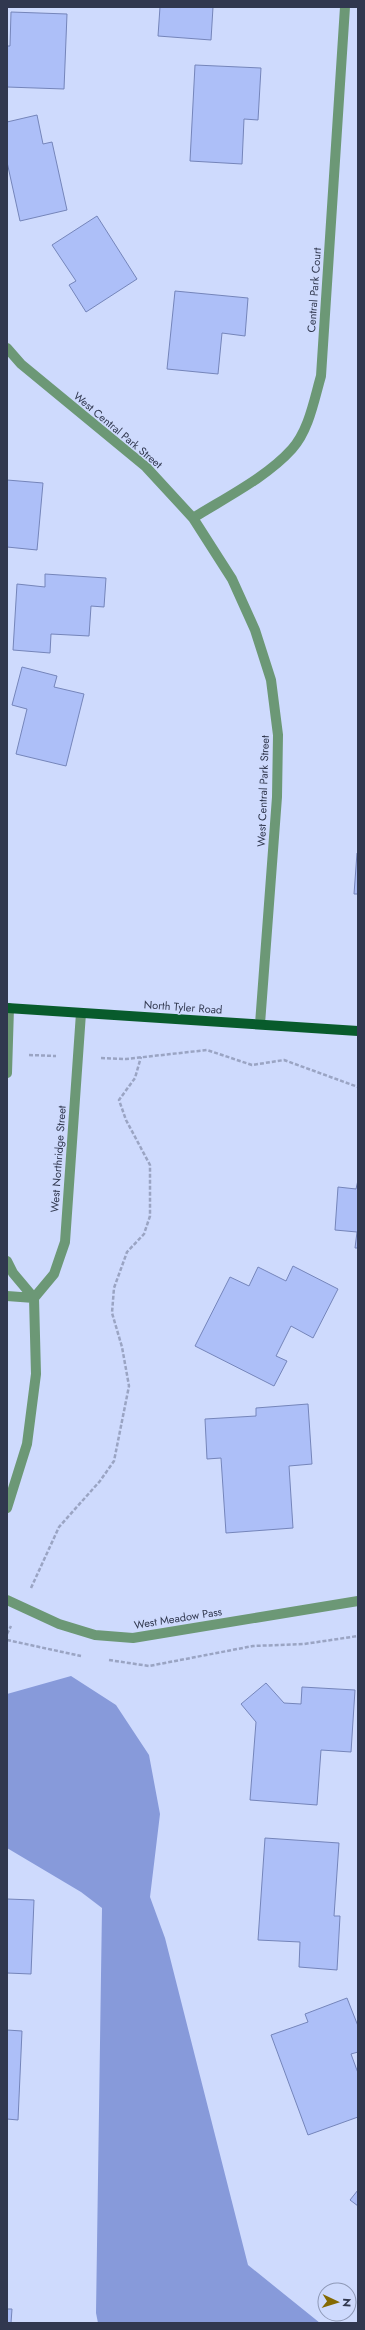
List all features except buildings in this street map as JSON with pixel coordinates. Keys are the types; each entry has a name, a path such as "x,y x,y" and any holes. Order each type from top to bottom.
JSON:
{"main road":[{"name":"North Tyler Road","path":"8,1008 358,1031"}],"street":[{"name":"Central Park Court","path":"193,518 261,475 292,449 310,416 321,376 345,7"},
{"name":"West Central Park Street","path":"7,348 21,364 146,467 193,518 232,579 255,630 271,680 278,735 277,797 260,1024"},
{"path":"7,1073 8,1008"},
{"name":"West Northridge Street","path":"34,1298 54,1274 65,1242 81,1013"},
{"path":"7,1261 13,1273 34,1298 36,1374 28,1437 7,1508"},
{"path":"7,1296 34,1298"},
{"name":"West Meadow Pass","path":"7,1600 59,1624 96,1635 133,1638 358,1601"}],"path":[{"path":"8,1054 126,1059 207,1050 252,1065 284,1060 358,1087"},
{"path":"7,1634 59,1527 100,1481 114,1461 129,1386 122,1347 112,1312 114,1288 127,1252 144,1234 150,1216 150,1165 126,1120 120,1100 135,1078 141,1057"}],"water":[{"path":"71,1676 116,1705 149,1755 160,1814 150,1897 165,1938 248,2265 320,2323 98,2323 96,2313 102,1908 81,1892 7,1848 7,1694"}]}
